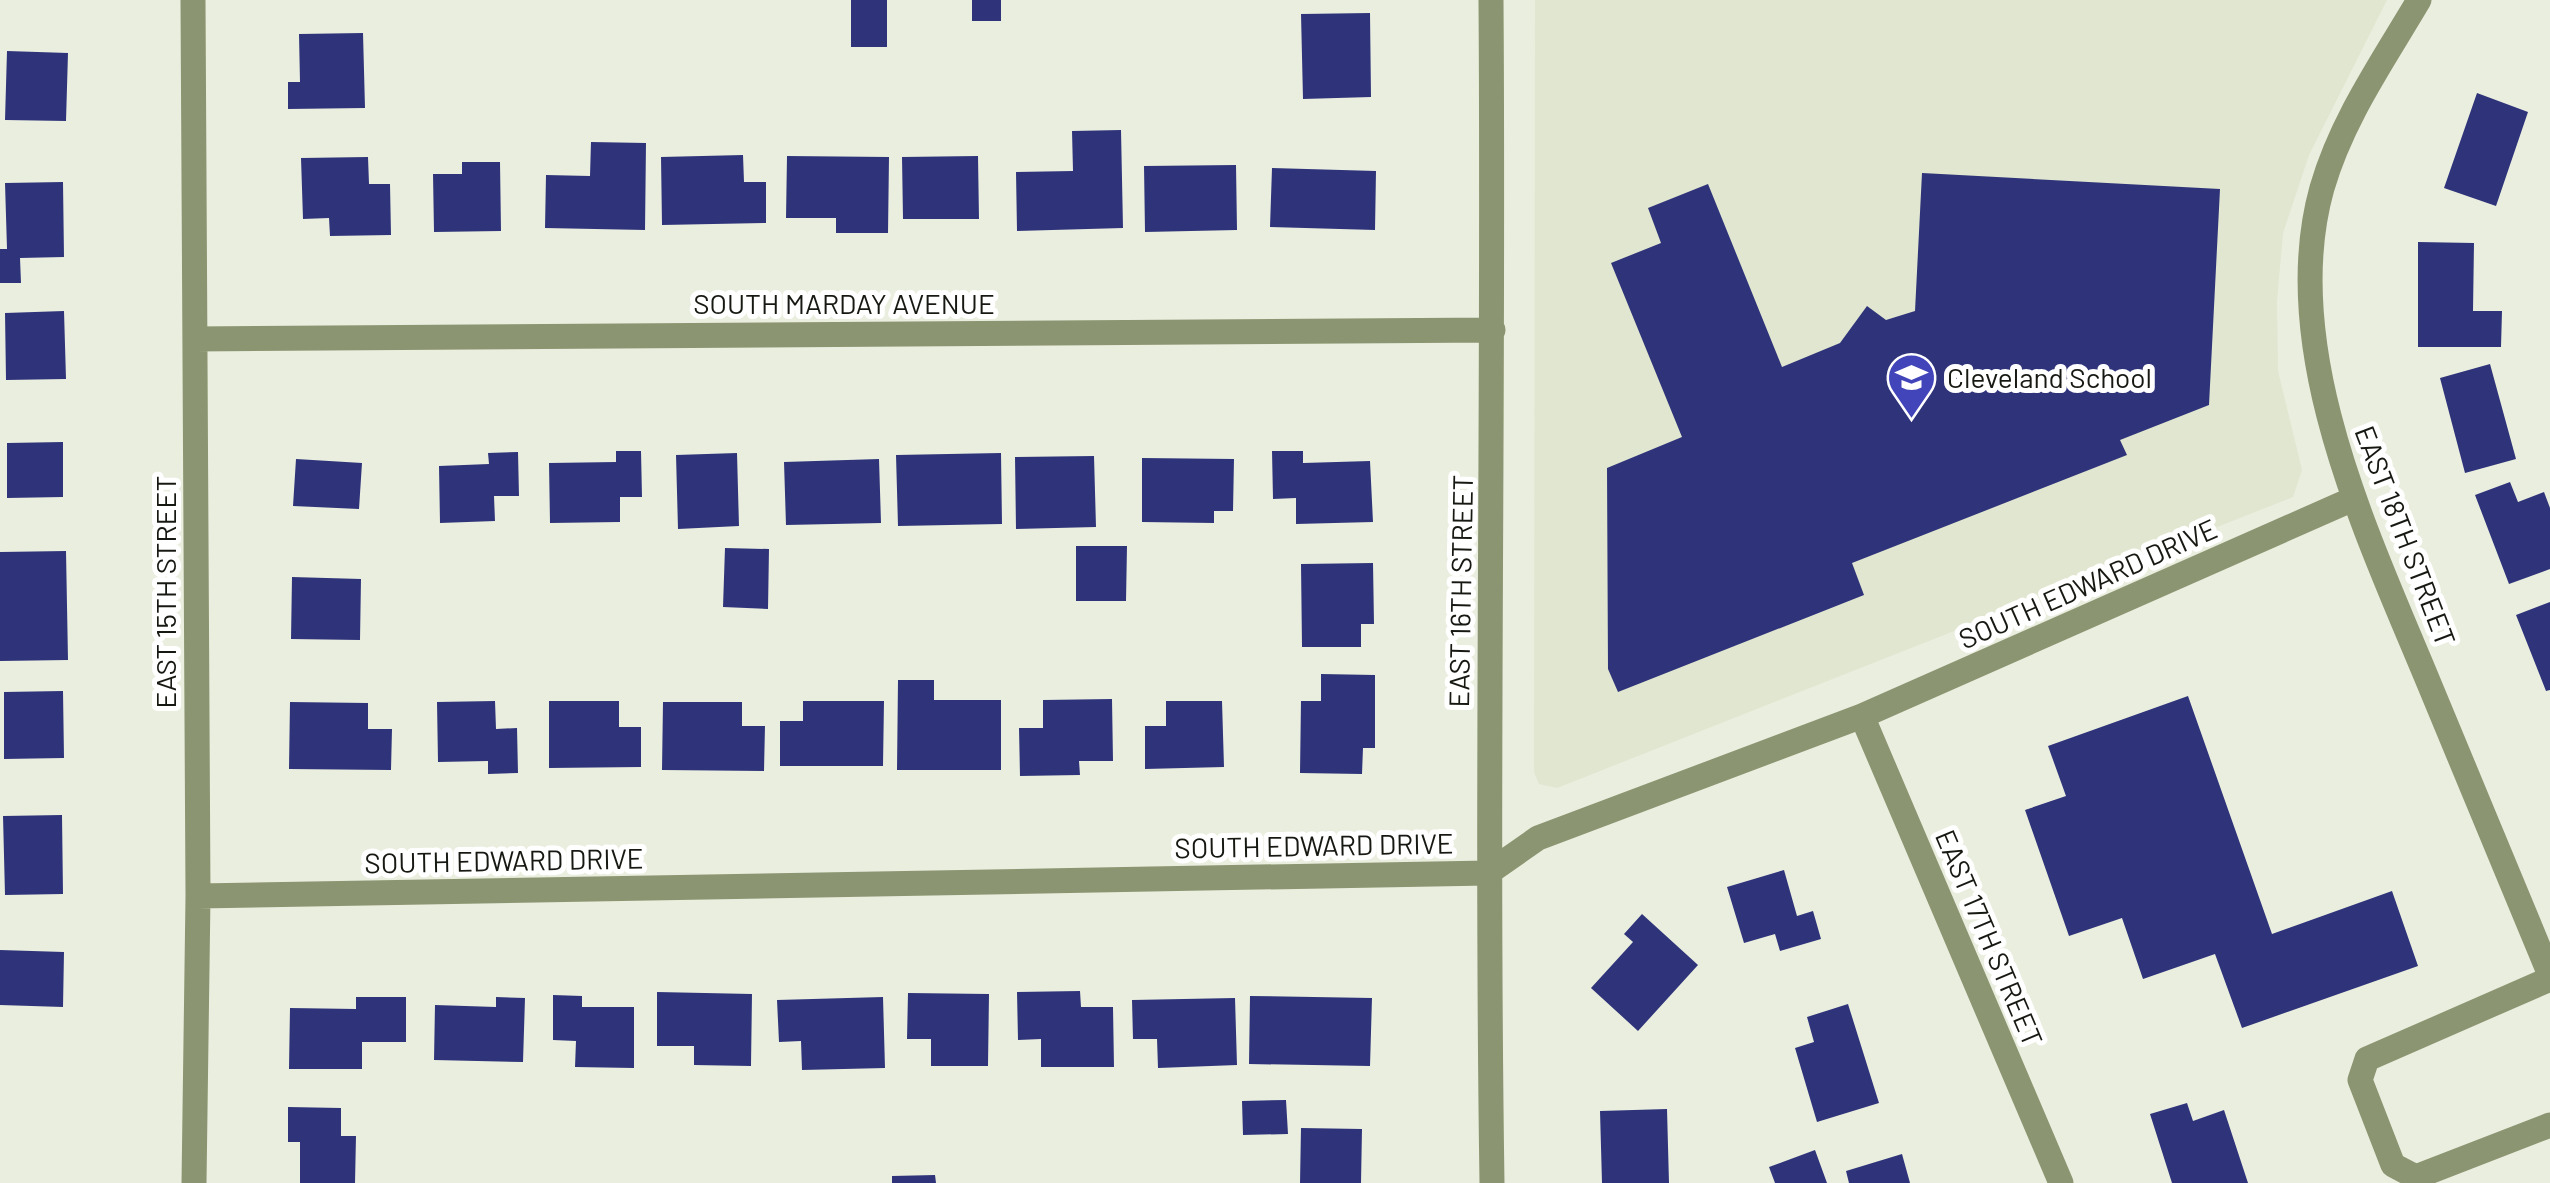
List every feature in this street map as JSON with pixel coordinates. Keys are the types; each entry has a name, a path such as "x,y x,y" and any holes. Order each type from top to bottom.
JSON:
{"street":[{"name":"EAST 15TH STREET","path":"192,0 198,896 194,1183"},
{"name":"EAST 16TH STREET","path":"1491,0 1493,330 1488,873 1492,1183"},
{"name":"EAST 18TH STREET","path":"2419,0 2343,128 2322,191 2312,256 2313,323 2324,400 2353,499 2550,977"},
{"name":"SOUTH MARDAY AVENUE","path":"195,339 1493,330"},
{"name":"SOUTH EDWARD DRIVE","path":"198,896 1488,873 1538,838 1862,716 2353,499"},
{"name":"EAST 17TH STREET","path":"1862,716 2061,1183"},
{"path":"2550,977 2368,1059 2360,1080 2393,1165 2416,1177 2550,1125"}],"shaded area":[{"name":"Cleveland School","path":"1535,0 2387,0 2309,155 2283,233 2277,301 2278,371 2302,470 2293,497 1557,788 1539,784 1534,772"}],"building":[{"path":"851,0 887,0 887,47 851,47"},
{"path":"972,0 1001,0 1001,21 972,21"},
{"path":"1370,13 1371,97 1303,99 1301,14"},
{"path":"363,33 365,108 288,109 288,82 300,82 299,34"},
{"path":"7,51 68,53 66,121 5,120"},
{"path":"2477,93 2528,112 2496,206 2444,188"},
{"path":"1121,130 1123,228 1017,231 1016,172 1073,171 1072,131"},
{"path":"591,142 646,143 645,230 545,228 546,175 590,176"},
{"path":"743,155 744,182 766,182 766,223 662,225 661,157"},
{"path":"787,156 889,157 888,233 836,233 836,218 786,218"},
{"path":"978,156 979,219 903,219 902,157"},
{"path":"368,157 369,184 390,184 391,235 330,236 329,218 303,219 301,158"},
{"path":"462,162 500,162 501,231 434,232 433,174 462,174"},
{"path":"1236,165 1237,230 1145,232 1144,166"},
{"path":"1272,168 1376,171 1375,230 1270,227"},
{"path":"1922,173 2220,189 2209,405 2120,440 2127,455 1852,563 1864,595 1618,692 1608,669 1607,468 1682,437 1611,263 1661,243 1648,208 1708,184 1782,367 1840,343 1867,306 1886,320 1915,311"},
{"path":"63,182 64,257 20,258 21,283 0,283 0,249 7,249 5,183"},
{"path":"2418,242 2474,243 2473,311 2502,311 2501,347 2418,347"},
{"path":"64,311 66,379 6,380 5,313"},
{"path":"2490,364 2516,459 2465,473 2440,378"},
{"path":"63,442 63,497 7,498 7,443"},
{"path":"616,451 641,451 642,497 620,497 620,522 550,523 549,463 616,462"},
{"path":"1272,451 1303,451 1303,463 1370,461 1373,522 1296,524 1296,498 1273,499"},
{"path":"518,452 519,496 494,496 495,521 440,523 439,466 489,464 488,453"},
{"path":"737,453 739,526 678,529 676,455"},
{"path":"1001,453 1002,524 898,526 896,455"},
{"path":"1094,456 1096,527 1016,529 1015,457"},
{"path":"1142,458 1234,459 1233,511 1214,511 1214,523 1142,522"},
{"path":"296,459 362,463 359,509 293,506"},
{"path":"879,459 881,523 786,525 784,462"},
{"path":"2510,482 2518,502 2544,492 2550,508 2550,569 2509,584 2475,495"},
{"path":"1076,546 1127,546 1126,601 1076,601"},
{"path":"725,548 769,549 768,609 723,607"},
{"path":"66,551 68,660 0,661 0,552"},
{"path":"1373,563 1374,624 1361,624 1361,647 1302,647 1301,564"},
{"path":"292,577 361,579 360,640 291,639"},
{"path":"2550,602 2550,690 2546,691 2516,615"},
{"path":"1321,674 1375,675 1375,748 1363,748 1362,774 1300,773 1301,701 1321,701"},
{"path":"898,680 934,680 934,700 1001,700 1001,770 897,770"},
{"path":"63,691 64,758 4,759 4,692"},
{"path":"2188,696 2272,934 2392,891 2418,966 2242,1028 2215,954 2143,979 2122,918 2069,936 2025,810 2066,796 2048,746"},
{"path":"1112,699 1113,761 1079,761 1080,775 1020,776 1019,728 1043,728 1043,700"},
{"path":"495,701 496,729 517,728 518,773 488,774 488,761 438,762 437,702"},
{"path":"549,701 619,701 619,727 641,727 641,767 549,768"},
{"path":"803,701 884,701 883,766 780,766 780,721 803,721"},
{"path":"1166,701 1222,701 1224,767 1145,769 1145,726 1166,726"},
{"path":"290,702 368,703 368,729 392,729 391,770 289,769"},
{"path":"663,702 742,702 742,726 765,726 764,771 662,770"},
{"path":"62,815 63,894 5,895 3,816"},
{"path":"1784,870 1797,916 1813,911 1821,939 1780,951 1775,934 1744,943 1727,887"},
{"path":"1642,914 1698,965 1638,1031 1591,988 1633,942 1624,934"},
{"path":"0,950 64,952 63,1007 0,1005"},
{"path":"1080,991 1081,1007 1113,1007 1114,1067 1041,1067 1041,1039 1018,1040 1017,992"},
{"path":"657,992 752,994 751,1066 694,1065 694,1046 657,1046"},
{"path":"908,993 989,994 988,1066 931,1066 931,1039 907,1039"},
{"path":"553,995 582,996 582,1007 634,1007 634,1068 575,1067 576,1041 553,1040"},
{"path":"1250,996 1372,998 1370,1066 1249,1064"},
{"path":"356,997 406,997 406,1042 362,1042 362,1069 289,1069 290,1008 356,1009"},
{"path":"496,997 525,998 523,1062 434,1060 435,1005 496,1007"},
{"path":"883,997 885,1068 802,1070 801,1041 779,1042 777,1000"},
{"path":"1235,998 1237,1065 1158,1068 1157,1039 1133,1039 1132,1000"},
{"path":"1848,1004 1879,1103 1817,1122 1795,1048 1814,1042 1807,1017"},
{"path":"1286,1100 1288,1134 1243,1135 1242,1101"},
{"path":"2187,1103 2193,1121 2224,1110 2248,1183 2172,1183 2150,1114"},
{"path":"288,1107 341,1108 341,1136 356,1136 355,1183 300,1183 300,1142 288,1142"},
{"path":"1667,1109 1669,1183 1602,1183 1600,1111"},
{"path":"1301,1128 1362,1129 1361,1183 1300,1183"},
{"path":"1815,1150 1827,1183 1775,1183 1769,1167"},
{"path":"1902,1154 1910,1183 1849,1183 1846,1171"},
{"path":"935,1175 936,1183 892,1183 892,1176"}],"place":[{"name":"Cleveland School","path":"1912,420"}]}
